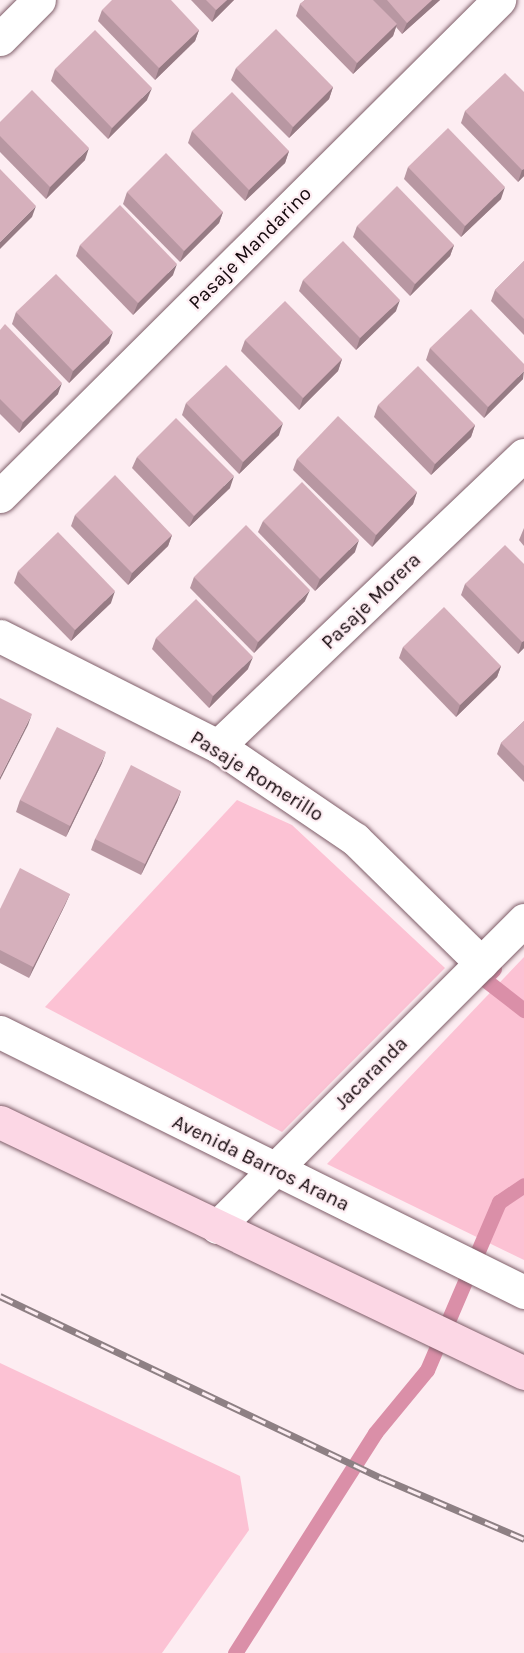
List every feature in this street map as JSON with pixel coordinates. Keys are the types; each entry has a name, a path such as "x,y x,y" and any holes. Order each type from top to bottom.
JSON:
{"main road":[{"path":"0,1122 524,1373"}],"street":[{"path":"0,39 39,0"},
{"name":"Pasaje Mandarino","path":"0,496 499,0"},
{"name":"Pasaje Morera","path":"218,746 524,455"},
{"name":"Pasaje Romerillo","path":"0,636 218,746 356,839 481,963"},
{"name":"Jacaranda","path":"217,1227 524,920"},
{"name":"Avenida Barros Arana","path":"0,1032 274,1170 524,1292"}],"shaded area":[{"path":"237,800 292,825 445,968 282,1132 45,1007"},
{"path":"524,957 524,1260 327,1164"},
{"path":"0,1363 240,1476 249,1530 162,1653 0,1653"}],"building":[{"path":"112,0 171,0 199,30 159,68 102,10"},
{"path":"206,0 227,0 216,10"},
{"path":"305,0 373,0 397,24 357,63 300,4"},
{"path":"387,0 432,0 407,23"},
{"path":"276,29 333,87 293,127 236,68"},
{"path":"95,30 152,88 112,128 55,69"},
{"path":"505,73 524,92 524,169 522,170 465,111"},
{"path":"32,90 89,148 50,187 0,136 0,122"},
{"path":"232,92 289,151 249,190 192,131"},
{"path":"448,128 505,187 465,226 408,167"},
{"path":"166,153 223,212 184,251 127,192"},
{"path":"0,169 36,206 0,242"},
{"path":"397,186 454,245 415,284 357,226"},
{"path":"120,205 177,264 138,303 80,245"},
{"path":"343,241 400,300 360,338 303,280"},
{"path":"524,261 524,319 495,290"},
{"path":"56,274 113,332 73,371 16,312"},
{"path":"285,301 342,359 303,398 245,340"},
{"path":"471,309 524,364 524,371 488,407 430,348"},
{"path":"5,324 62,383 23,422 0,399 0,330"},
{"path":"226,365 283,423 243,462 186,403"},
{"path":"418,366 475,425 435,464 378,405"},
{"path":"338,416 417,492 376,535 297,459"},
{"path":"176,418 234,476 194,516 137,457"},
{"path":"115,475 172,535 132,573 75,515"},
{"path":"302,482 359,540 320,579 263,521"},
{"path":"246,525 310,590 258,642 194,577"},
{"path":"58,532 115,591 75,630 18,571"},
{"path":"505,545 524,564 524,641 522,642 465,584"},
{"path":"196,599 253,657 213,696 156,638"},
{"path":"444,607 501,666 460,705 403,647"},
{"path":"0,698 32,714 0,777"},
{"path":"524,721 524,766 501,743"},
{"path":"57,727 106,752 70,826 20,800"},
{"path":"131,765 181,791 145,864 95,839"},
{"path":"20,868 70,894 33,967 0,950 0,909"}],"waterway":[{"path":"494,969 484,979 524,1010"},
{"path":"235,1653 375,1433 427,1370 499,1202 524,1185"}],"railway":[{"path":"0,1296 382,1478 524,1539"}]}
